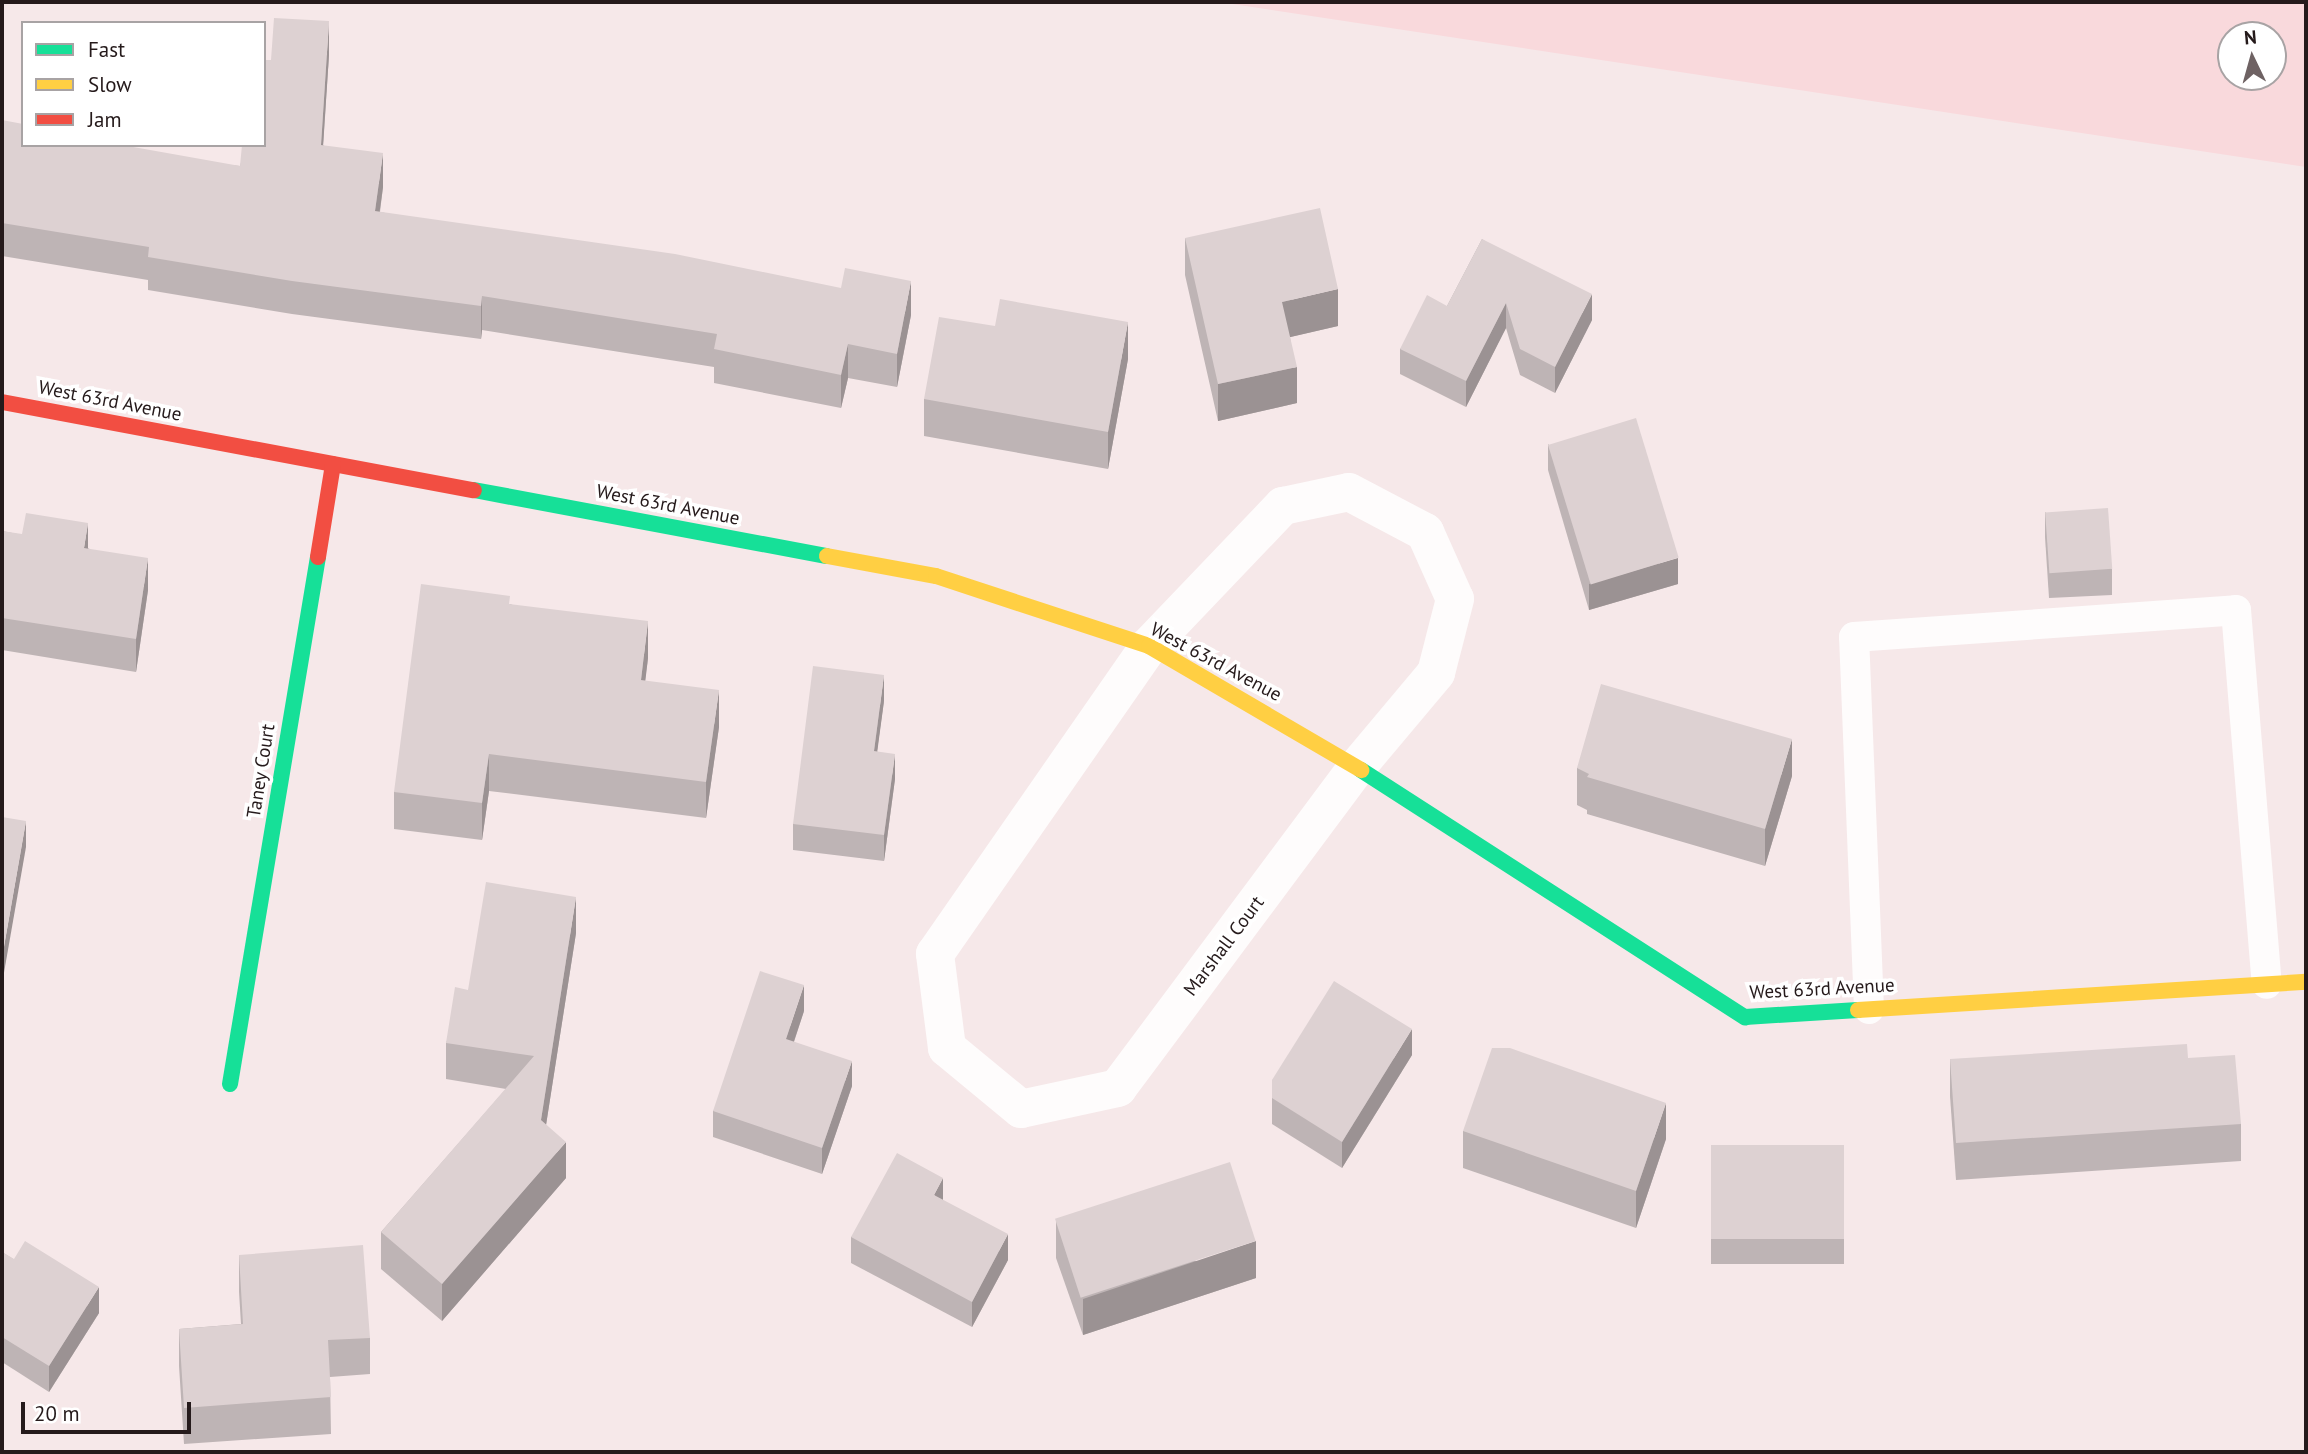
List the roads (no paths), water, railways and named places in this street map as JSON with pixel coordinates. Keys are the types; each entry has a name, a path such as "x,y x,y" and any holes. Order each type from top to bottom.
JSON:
{"street":[{"name":"West 63rd Avenue","path":"2,402 936,576 1149,646 1357,767 1745,1017 2306,982"},
{"name":"Taney Court","path":"230,1084 333,464"},
{"name":"Marshall Court","path":"1349,492 1425,532 1455,598 1436,673 1357,767 1118,1088 1021,1109 947,1048 935,954 1149,646 1283,506 1349,492"}],"lane":[{"path":"1869,1009 1854,637 2236,610 2267,984"}]}
